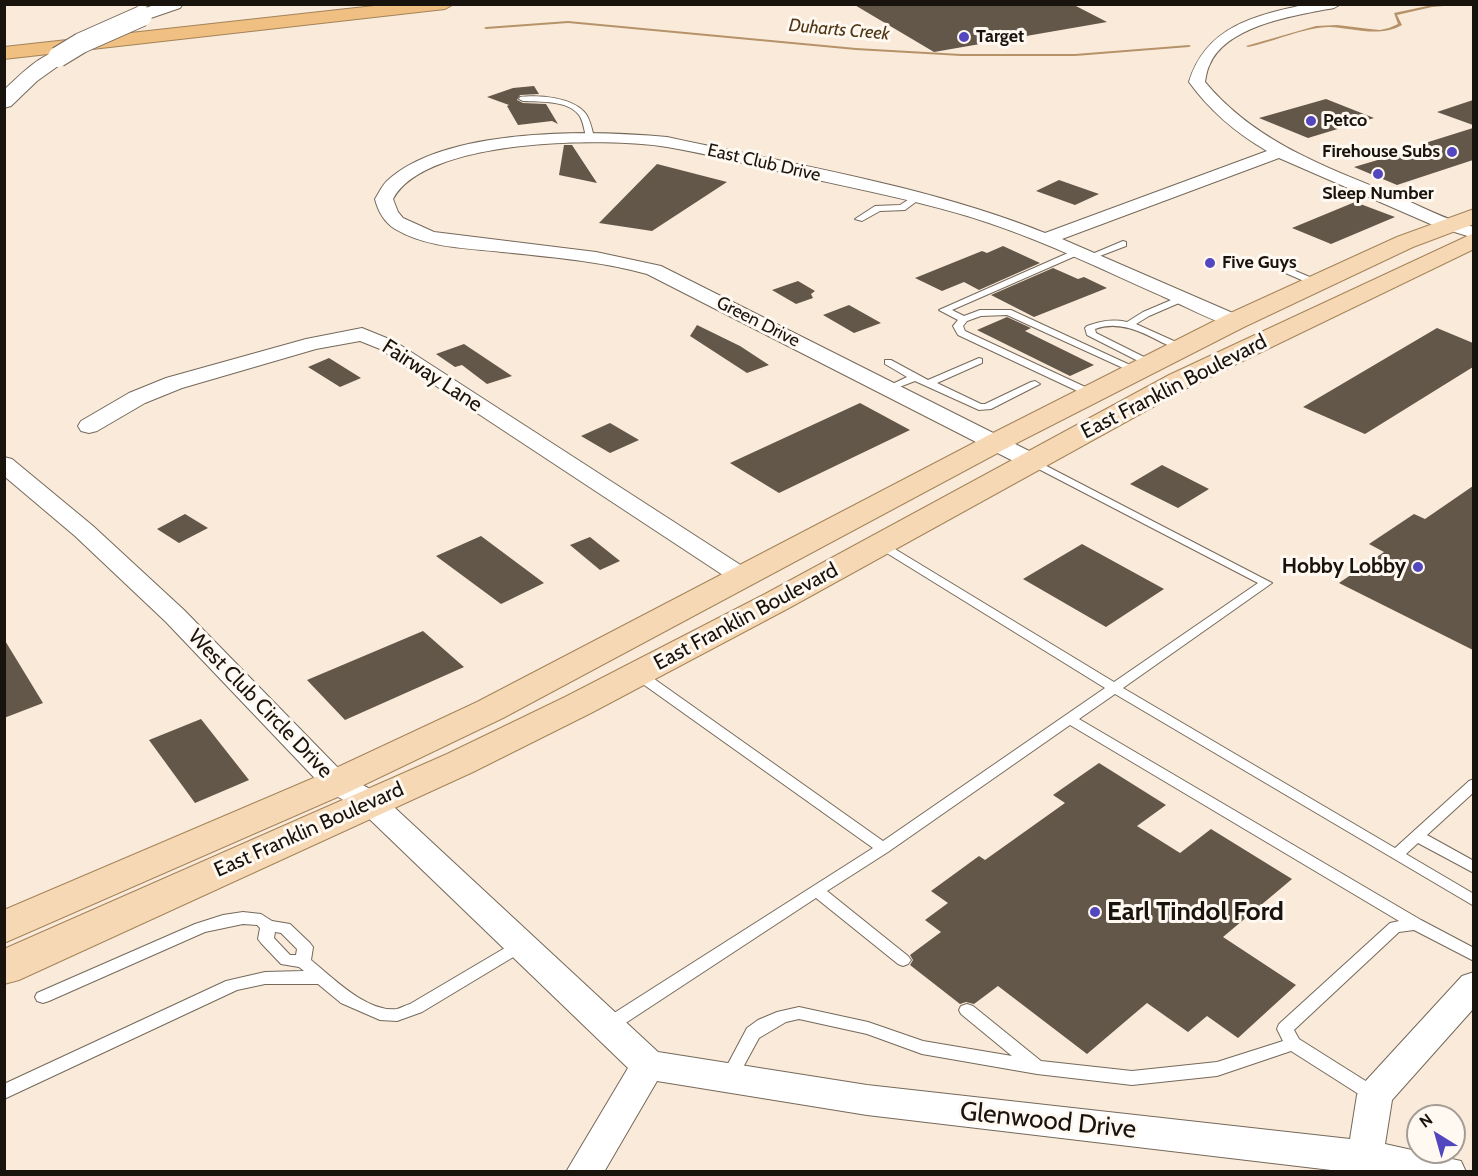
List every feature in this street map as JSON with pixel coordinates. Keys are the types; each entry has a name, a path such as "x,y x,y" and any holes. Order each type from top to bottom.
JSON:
{"highway":[{"path":"4,45 360,4"},
{"path":"4,53 445,4"}],"main road":[{"path":"4,102 30,77 81,43 174,4"},
{"name":"East Franklin Boulevard","path":"4,968 353,793 489,710 744,578 997,442 1236,321 1405,242 1462,229 1473,216"},
{"name":"East Franklin Boulevard","path":"4,928 353,793 471,758 638,674 881,545 1179,381 1473,240"}],"street":[{"path":"1334,4 1287,13 1226,36 1211,48 1199,66 1197,82 1206,95 1243,128 1280,152 1462,229"},
{"name":"East Club Drive","path":"464,243 431,237 404,227 387,214 384,199 393,184 410,171 427,163 466,151 533,140 590,136 636,138 667,142 917,198 995,219 1236,321"},
{"path":"1046,239 1280,152"},
{"name":"Green Drive","path":"464,243 609,259 654,270 1033,462"},
{"name":"Fairway Lane","path":"89,426 137,398 174,383 313,343 362,334 387,345 744,578"},
{"name":"West Club Circle Drive","path":"4,464 84,531 175,615 353,793 521,945 648,1065"},
{"path":"1366,1164 1375,1095 1473,985"},
{"path":"584,1172 648,1065"},
{"name":"Glenwood Drive","path":"648,1065 867,1100 1366,1164 1448,1172"}],"lane":[{"path":"523,99 543,100 572,107 584,118 590,136"},
{"path":"860,219 878,208 902,208 917,198"},
{"path":"964,320 944,310 1083,255 1123,244"},
{"path":"1284,268 1316,283"},
{"path":"1129,325 1146,314 1183,298"},
{"path":"1092,394 961,333 958,326 964,320 980,313 1008,312 1144,367"},
{"path":"1144,367 1100,341 1092,335 1090,328 1099,323 1129,325 1182,348"},
{"path":"929,383 979,361"},
{"path":"888,362 979,407 987,407 1035,384"},
{"path":"889,388 915,377"},
{"path":"607,1027 883,848 1266,583 1033,462"},
{"path":"881,545 1114,688 1473,901"},
{"path":"638,674 883,848"},
{"path":"1069,719 1416,924 1473,955"},
{"path":"1396,855 1473,784"},
{"path":"1417,836 1473,868"},
{"path":"817,891 903,960"},
{"path":"43,997 200,928 243,918 261,920 268,926 285,928 305,947 303,962"},
{"path":"1375,1095 1293,1044 1285,1029 1395,927 1416,924"},
{"path":"268,926 266,939 286,960 303,962 347,999 380,1014 397,1015 416,1008 521,945"},
{"path":"4,1092 232,985 252,978 322,978"},
{"path":"967,1010 1037,1067"},
{"path":"729,1078 753,1033 783,1016 799,1013 868,1028 922,1047 1037,1067 1132,1078 1217,1069 1293,1044"}],"building":[{"name":"Target","path":"853,4 1072,4 1107,22 934,52"},
{"path":"534,86 539,94 520,95 517,100 523,103 546,104 558,124 552,121 518,125 507,106 509,105 487,97 513,88"},
{"path":"1326,99 1374,118 1308,138 1259,118"},
{"path":"1473,100 1473,125 1437,112"},
{"path":"1473,128 1473,160 1397,185 1354,167 1425,146 1422,144"},
{"path":"564,145 572,145 597,183 559,175"},
{"path":"657,164 727,182 652,231 599,223"},
{"path":"1059,180 1099,194 1075,205 1036,191"},
{"path":"1355,202 1395,217 1331,244 1292,228"},
{"path":"1003,246 1040,263 979,290 964,282 942,291 915,278 982,251 987,253"},
{"path":"1053,268 1078,279 1084,277 1107,288 1034,317 991,295"},
{"path":"798,281 815,291 811,294 813,298 796,304 772,290"},
{"path":"849,305 881,323 854,333 823,315"},
{"path":"1007,317 1031,328 1025,331 1094,365 1070,376 977,330"},
{"path":"697,325 740,346 769,365 747,373 690,336"},
{"path":"1437,328 1473,343 1473,367 1365,434 1303,407"},
{"path":"464,344 512,376 487,384 462,365 455,367 436,354"},
{"path":"329,358 361,378 340,387 308,367"},
{"path":"860,403 910,430 779,493 730,463"},
{"path":"610,423 639,440 610,453 581,436"},
{"path":"1162,465 1209,489 1178,508 1130,484"},
{"name":"Hobby Lobby","path":"1473,486 1473,650 1339,583 1384,552 1369,544 1414,514 1425,519"},
{"path":"185,514 208,528 179,543 157,529"},
{"path":"481,536 544,583 501,604 436,556"},
{"path":"590,537 620,561 600,570 570,545"},
{"path":"1082,544 1164,589 1106,627 1023,579"},
{"path":"423,631 464,667 345,720 307,680"},
{"path":"4,639 43,703 4,718"},
{"path":"201,719 249,780 195,803 149,740"},
{"name":"Earl Tindol Ford","path":"1099,763 1166,805 1137,826 1180,853 1211,829 1292,879 1223,937 1296,985 1238,1038 1207,1016 1188,1032 1147,1003 1087,1054 998,986 974,1004 966,1002 960,1004 910,965 913,960 910,955 941,932 925,920 948,903 931,891 979,856 985,860 1065,803 1053,795"}],"waterway":[{"name":"Duharts Creek","path":"1248,46 1316,27 1337,26 1380,31 1400,25 1395,14 1432,6 1465,4"},
{"name":"Duharts Creek","path":"486,28 568,22 856,49 961,55 1075,55 1189,46"}],"place":[{"name":"Target","path":"964,37"},
{"name":"Petco","path":"1311,121"},
{"name":"Firehouse Subs","path":"1452,152"},
{"name":"Sleep Number","path":"1378,174"},
{"name":"Five Guys","path":"1210,263"},
{"name":"Hobby Lobby","path":"1418,567"},
{"name":"Earl Tindol Ford","path":"1095,912"}]}
